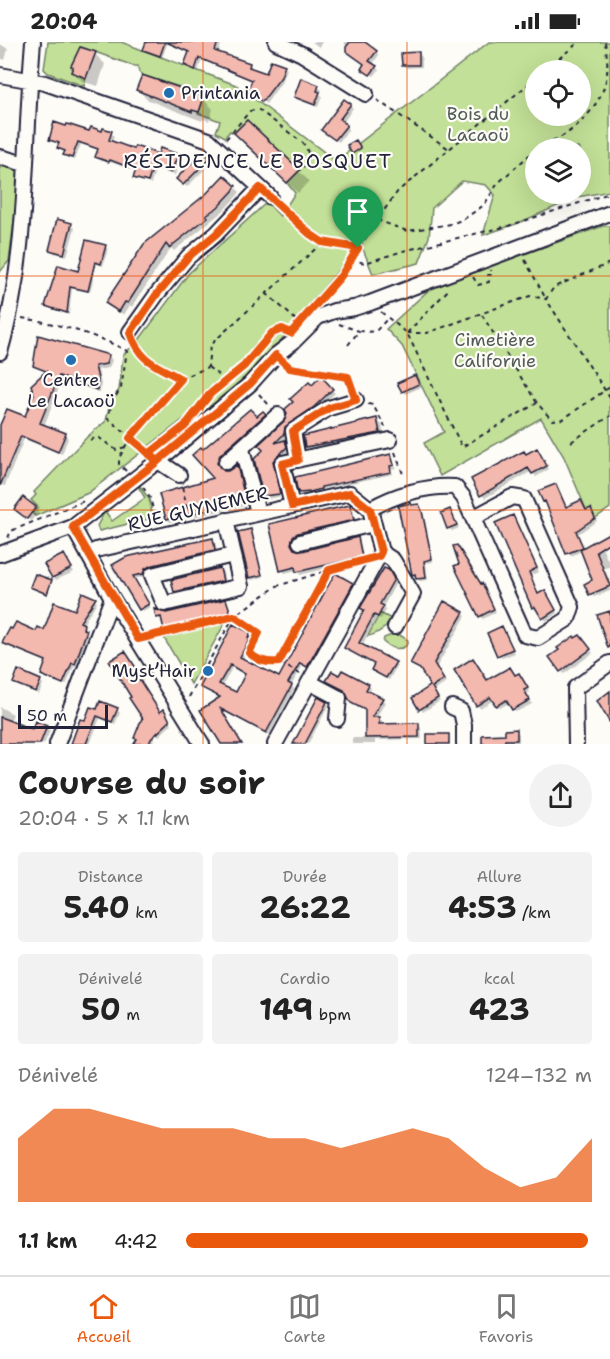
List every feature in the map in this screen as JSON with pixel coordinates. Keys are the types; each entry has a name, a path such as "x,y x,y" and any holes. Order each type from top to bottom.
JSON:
{"street":[{"path":"0,352 10,316 7,286 20,244 33,42"},
{"path":"276,42 302,54 366,94"},
{"path":"0,75 30,79 209,140 265,192 188,257 157,294 130,333"},
{"path":"0,157 25,164"},
{"path":"0,554 73,527 132,471 153,458 250,384 276,355 318,317 334,310 354,308 370,303 610,213"},
{"path":"298,460 293,431 329,408 356,400"},
{"path":"226,462 278,415"},
{"path":"292,506 282,464 390,440"},
{"path":"242,449 258,513"},
{"path":"153,458 179,475"},
{"path":"275,744 380,554 370,509 389,498 440,486 455,487 464,498 525,635 538,638 568,619 572,607 524,499 512,496 473,518"},
{"name":"RUE GUYNEMER","path":"88,555 96,550 191,527 350,493 370,509"},
{"path":"226,520 240,586 164,604 152,575 233,555"},
{"path":"300,542 374,524"},
{"path":"73,527 112,598 202,744"},
{"path":"380,554 393,560 413,594 394,627"},
{"path":"57,744 112,598"},
{"path":"576,744 575,688 610,663"},
{"path":"310,681 339,698 337,719"},
{"path":"453,707 461,711 464,744"}],"path":[{"path":"557,60 579,42"},
{"path":"558,138 582,120 597,102 606,83 605,42"},
{"path":"315,305 341,276 398,191 525,87"},
{"path":"366,94 449,149"},
{"path":"218,148 244,117 256,109 307,148 308,159 303,167"},
{"path":"377,220 407,231 451,224 464,219 484,205 498,183 525,159"},
{"path":"265,192 298,226 322,242 358,248"},
{"path":"352,257 365,263 403,250 508,226 610,193"},
{"path":"208,367 210,345 322,242"},
{"path":"524,257 546,299 610,398"},
{"path":"546,299 554,287 610,263"},
{"path":"472,276 478,285 489,282 488,275 492,274 491,269"},
{"path":"407,333 453,285"},
{"path":"266,292 298,323"},
{"path":"407,333 427,333 530,296 546,299"},
{"path":"370,303 407,333 462,447 537,403"},
{"path":"482,315 537,403 552,420 563,419 610,387"},
{"path":"10,316 42,321 103,339 127,351 121,388 112,402 108,418 153,458"},
{"path":"295,328 304,317"},
{"path":"338,324 359,331 375,332 388,318"},
{"path":"191,418 210,394 244,366 272,333 282,329 291,333"},
{"path":"348,345 359,331"},
{"path":"130,333 136,349 146,359 181,379"},
{"path":"276,355 290,368 348,377 356,400 373,405 382,421 403,474"},
{"path":"159,535 150,498 132,471 119,464 119,458 130,438 181,379 208,367"},
{"path":"208,367 226,381"},
{"path":"571,442 610,416"},
{"path":"90,440 98,437 116,450 125,447"},
{"path":"141,459 153,458"},
{"path":"179,475 191,527"},
{"path":"8,538 11,531 89,499"},
{"path":"138,639 234,616 277,586 380,554"},
{"path":"279,662 329,570"},
{"path":"234,616 259,633 249,653 267,663 279,662 310,681"},
{"path":"182,710 234,616"}],"green space":[{"name":"Bois du Lacaoü","path":"48,42 121,42 236,85 336,161 489,42 610,42 610,191 591,195 591,138 525,138 525,204 562,204 516,224 483,235 495,195 486,185 462,181 432,208 429,237 419,263 373,274 363,249 342,266 264,361 235,390 201,418 184,419 88,493 35,516 32,513 38,507 31,500 36,495 34,492 87,437 106,421 110,402 119,390 123,355 139,340 189,273 267,202 280,216 295,193 287,183 300,170 247,120 234,133 230,131 225,137 216,132 220,121 198,113 204,97 142,75 138,66 81,47 71,66 73,67 71,72 86,78 84,86 48,73 44,69"},
{"path":"0,163 18,169 20,173 9,261 0,272"},
{"name":"Cimetière Californie","path":"603,226 610,226 610,508 591,521 564,457 541,418 440,476 424,443 444,432 402,346 386,329 432,287"},
{"path":"140,486 149,499 153,518 99,531 97,526 105,511 112,521 145,498"},
{"path":"380,613 393,620 392,624 368,636"},
{"path":"226,621 191,684 164,638"},
{"path":"394,634 408,640 406,646 394,648 383,642 384,638"}],"building":[{"path":"146,42 165,42 160,56 143,50"},
{"path":"166,42 218,42 215,51 250,63 249,67 266,73 271,60 285,65 281,77 262,102 248,90 252,80 199,58 195,70 184,65 189,52"},
{"path":"350,42 365,42 377,51 369,61 377,66 370,75 361,69 364,64 346,51"},
{"path":"80,47 96,52 86,78 71,72 73,67 71,66"},
{"path":"419,52 419,65 402,65 401,53"},
{"name":"Printania","path":"142,75 204,97 199,112 192,110 192,112 136,90"},
{"path":"301,78 319,85 317,91 320,92 315,105 294,97"},
{"path":"344,99 351,104 340,119 347,125 335,140 321,130"},
{"path":"247,120 300,170 287,183 234,133"},
{"path":"54,122 89,131 91,127 102,131 103,128 112,131 109,140 134,149 135,146 158,154 160,148 178,154 171,173 153,166 148,182 133,178 136,170 95,157 98,149 78,142 72,158 63,155 65,151 57,148 59,143 49,140"},
{"path":"356,140 361,148 352,154 347,145"},
{"path":"203,151 210,158 183,185 176,179"},
{"path":"224,175 236,186 233,191 218,207 206,215 208,217 169,248 166,244 128,303 125,302 119,312 105,303 144,244 206,194"},
{"path":"57,219 72,223 64,254 49,250"},
{"path":"86,240 106,245 101,264 95,262 88,291 70,287 67,313 45,306 58,265 78,271"},
{"path":"38,335 109,355 106,364 95,366 98,379 97,390 59,376 40,423 66,433 58,452 21,436 0,486 0,425 7,409 25,416 34,394 31,385 46,371 33,366"},
{"path":"415,375 419,384 402,392 397,383"},
{"path":"321,376 333,389 314,407 285,427 284,434 275,443 285,440 287,447 273,461 280,494 263,496 254,459 263,450 258,445 284,421 287,414 285,409 293,402 290,399 309,382 312,385"},
{"path":"250,409 257,416 263,411 266,414 220,455 217,463 224,471 237,465 246,502 166,519 159,494 213,478 192,455 201,447 203,449"},
{"path":"377,418 380,433 305,447 303,436"},
{"path":"537,448 547,466 532,474 528,468 480,496 471,479 524,451 526,454"},
{"path":"391,454 394,465 390,466 391,472 321,487 321,489 310,492 299,493 297,490 295,477"},
{"path":"556,484 566,507 581,500 586,510 591,508 595,518 576,531 583,547 566,554 545,501 543,502 538,491"},
{"path":"23,497 36,507 27,519 14,509"},
{"path":"411,503 411,505 419,504 422,511 432,559 424,561 426,578 416,579 415,574 412,575 398,506"},
{"path":"350,505 354,520 298,533 293,536 291,544 294,549 302,551 358,537 362,557 296,572 295,567 280,571 269,524"},
{"path":"450,509 457,525 447,529 441,513"},
{"path":"513,515 537,568 529,572 538,594 545,590 556,610 542,619 535,607 532,608 495,523"},
{"path":"251,529 262,575 249,578 238,532"},
{"path":"609,533 610,542 596,551 610,586 589,595 584,584 592,580 580,549"},
{"path":"213,538 215,550 150,566 143,574 133,576 149,604 139,610 112,565 126,557"},
{"path":"457,545 482,583 494,609 479,617 454,566 459,564 453,546"},
{"path":"64,554 72,568 52,578 44,564"},
{"path":"220,568 223,581 174,592 171,580"},
{"path":"384,568 389,570 394,579 380,604 384,606 378,617 374,615 359,643 396,662 386,678 371,670 374,664 344,648 364,610 360,608"},
{"path":"335,573 353,583 307,667 300,663 288,683 292,685 266,733 221,709 242,744 221,744 200,710 220,697 200,687 233,624 251,633 240,657 279,677","holes":["230,665 245,674 236,692 219,684"]},
{"path":"35,574 52,580 47,594 30,587"},
{"path":"82,592 96,598 80,622 84,624 83,629 87,630 75,664 72,663 63,684 41,675 46,661 2,643 16,622 36,631 38,627 44,630 54,602 75,610"},
{"path":"226,599 231,614 164,630 161,617 156,618 154,609 166,613"},
{"path":"444,601 464,612 434,663 444,680 432,687 438,698 419,710 412,698 430,686 420,669 410,664"},
{"path":"610,611 610,647 608,648 597,615"},
{"path":"502,626 513,649 497,656 487,633"},
{"path":"580,635 591,649 560,672 549,657 559,650 557,648 574,636 575,638"},
{"path":"125,651 142,677 139,679 160,712 164,709 170,721 151,739 149,744 134,744 137,739 134,738 143,719 109,661"},
{"path":"473,658 487,680 510,667 515,675 519,673 528,688 524,690 530,700 512,710 506,700 496,706 490,697 476,706 454,670"},
{"path":"18,670 41,680 36,692 13,683"},
{"path":"342,670 369,684 366,690 383,698 372,717 379,717 379,724 419,723 419,737 365,738 365,710 351,703 344,690 326,681 332,671 339,675"},
{"path":"610,691 610,723 597,701"},
{"path":"318,697 327,702 305,744 293,744"},
{"path":"100,701 118,708 112,722 97,716 86,744 71,744 80,719 85,720 90,707 97,709"},
{"path":"0,717 32,729 35,721 47,726 40,744 0,744"},
{"path":"517,729 517,740 505,740 505,744 482,744 482,735 505,734 505,730"},
{"path":"427,734 449,734 449,744 427,744"}],"place":[{"name":"Printania","path":"169,93"},
{"name":"Centre Le Lacaoü","path":"71,360"},
{"name":"Myst’Hair","path":"208,671"}],"district":[{"name":"RÉSIDENCE LE BOSQUET","path":"258,161"}],"route":[{"path":"358,248 328,241 322,242 298,226 260,188 216,234 188,257 157,294 130,333 136,349 146,359 181,379 130,438 158,461 73,527 112,598 138,639 234,616 259,633 249,653 267,663 279,662 329,570 379,556 381,552 370,509 350,493 292,506 282,464 298,460 293,431 329,408 356,400 348,377 290,368 276,355 250,384 158,461 149,454 185,426 210,394 244,366 272,333 282,329 291,333 341,276 358,248"}]}
